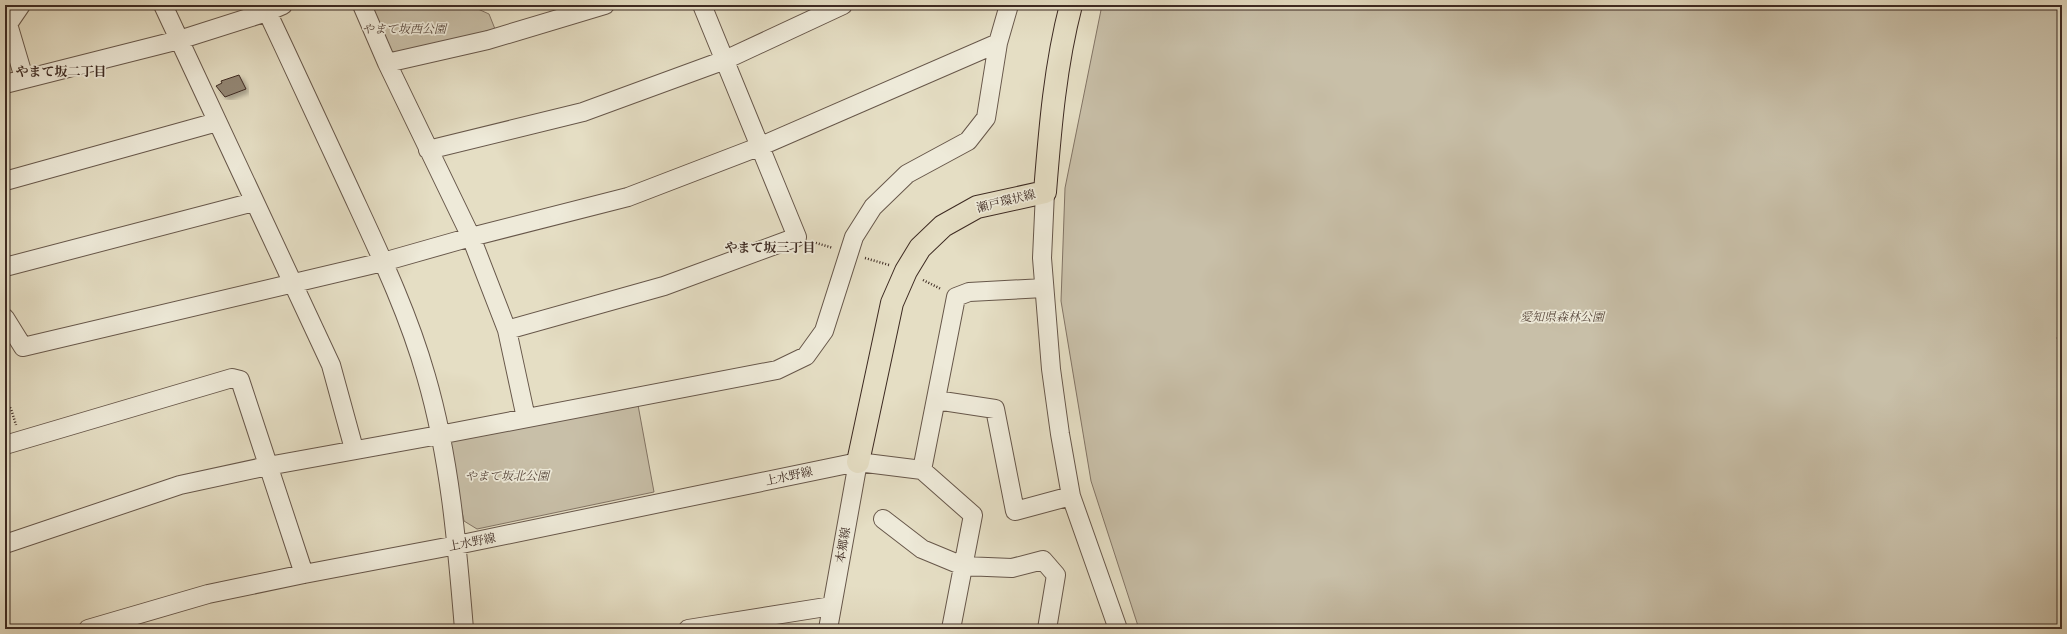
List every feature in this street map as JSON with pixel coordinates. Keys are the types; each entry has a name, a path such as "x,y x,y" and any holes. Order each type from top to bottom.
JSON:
{"main road":[{"name":"瀬戸環状線","path":"858,462 892,303 906,271 920,248 943,226 977,207 1045,192 1049,135 1058,73 1071,5"}],"street":[{"path":"21,5 8,24 24,78"},
{"path":"164,5 254,202 331,365 354,450"},
{"path":"362,5 387,63 428,150 472,236 507,330 526,418"},
{"path":"387,63 488,40 604,5"},
{"path":"507,330 664,286 797,237 702,5"},
{"path":"428,150 583,112 725,60 843,5"},
{"path":"5,544 180,485 268,466 439,435 777,370 806,356 824,331 854,237 874,207 907,174 968,140 986,118 998,43 1008,5"},
{"path":"5,84 179,40 271,7 407,319 426,377 439,435 457,545 464,629"},
{"path":"5,318 23,347 383,262 472,236 628,197 761,146 998,43"},
{"path":"5,181 217,122"},
{"path":"1045,192 1042,258 1051,369 1060,434 1072,496 1118,629"},
{"path":"5,267 254,202"},
{"path":"951,629 973,514 922,470 956,297 969,292 1044,288"},
{"path":"12,442 232,378 240,380 304,574"},
{"path":"936,400 995,409 1015,511 1072,496"},
{"name":"上水野線","path":"88,629 107,626 208,594 457,545 858,462 922,470"},
{"name":"本郷線","path":"828,629 858,462"},
{"path":"882,519 922,548 963,566 1012,568 1043,560 1056,575 1047,629"},
{"path":"695,628 832,606"}],"path":[{"path":"906,271 956,297"},
{"path":"5,400 11,409 12,442"}],"green space":[{"name":"やまて坂西公園","path":"367,5 469,5 489,14 495,29 398,54 387,49"},
{"name":"愛知県森林公園","path":"1102,5 2062,5 2062,629 1139,629 1091,481 1061,301 1065,188"},
{"name":"やまて坂北公園","path":"638,405 654,492 477,529 464,521 448,445 454,439"}],"building":[{"path":"239,75 246,89 225,97 216,86 222,83 221,81"}],"waterway":[{"path":"2059,338 2062,341"}],"district":[{"name":"やまて坂二丁目","path":"61,72"},
{"name":"やまて坂三丁目","path":"770,248"}]}
